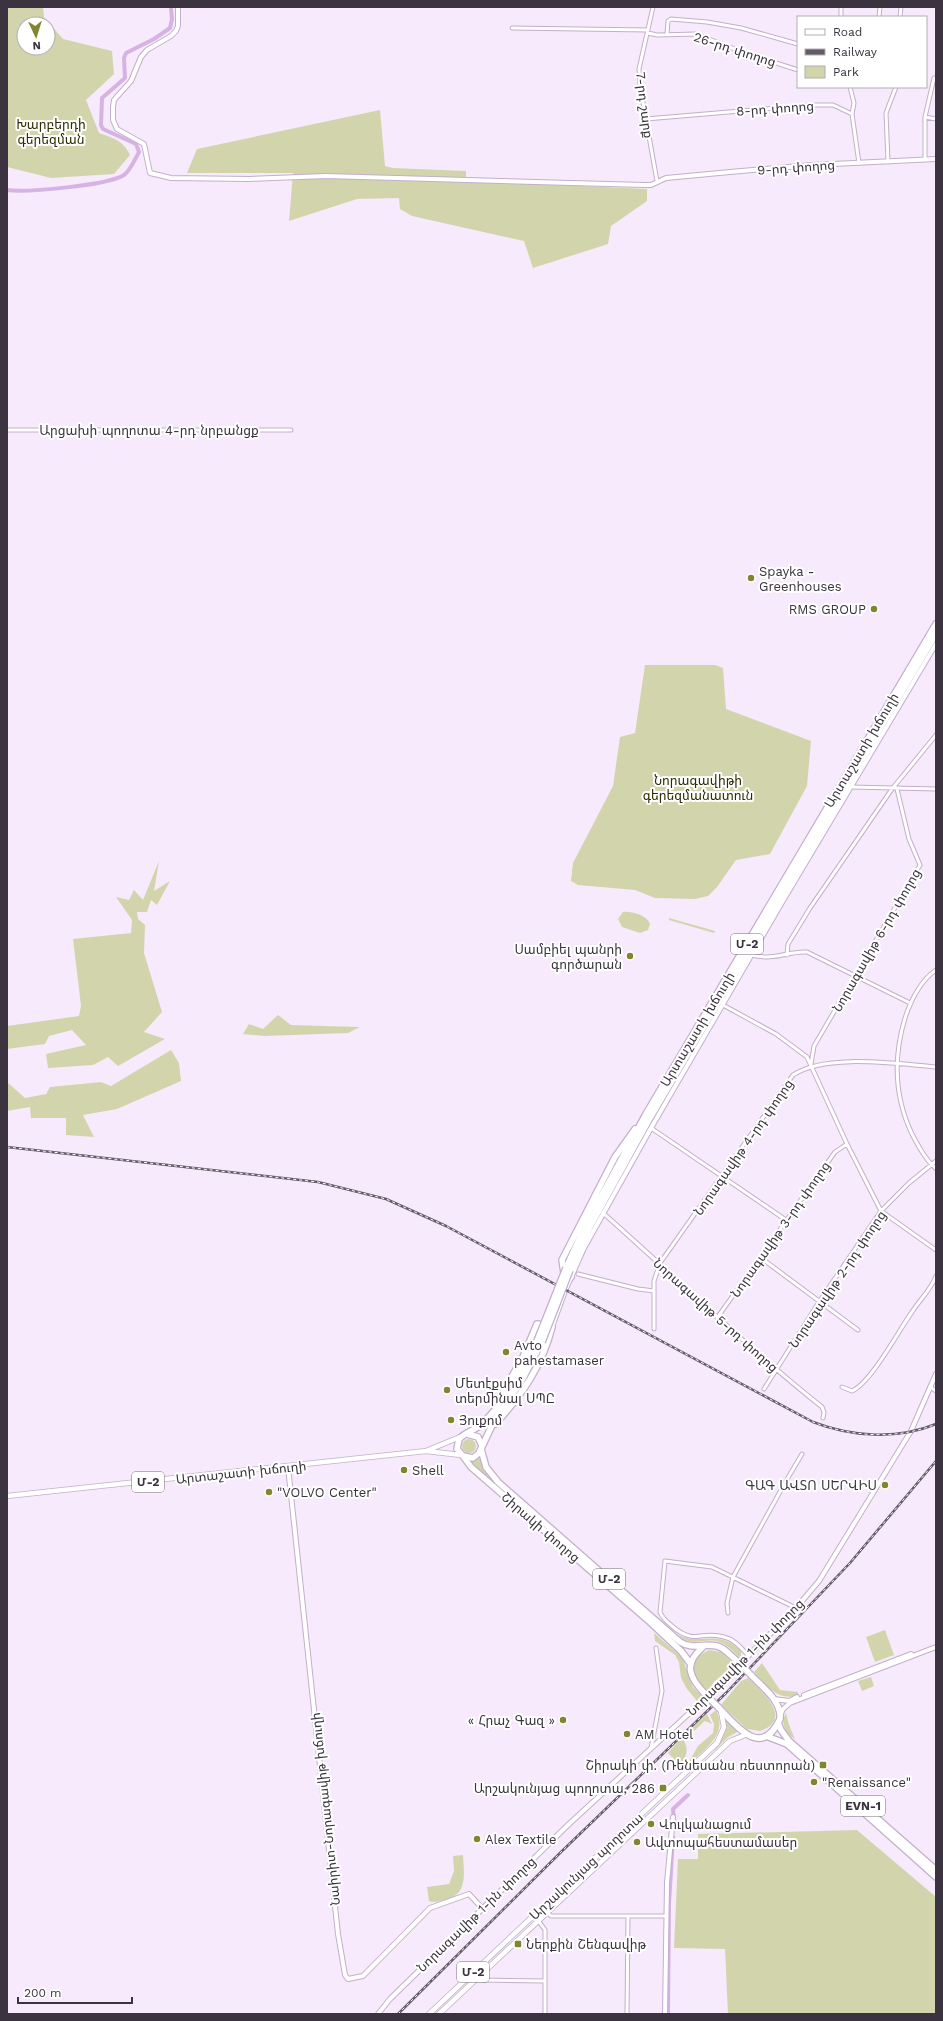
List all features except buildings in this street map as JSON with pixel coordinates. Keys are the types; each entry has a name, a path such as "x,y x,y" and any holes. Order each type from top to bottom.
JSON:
{"highway":[{"name":"Արտաշատի խճուղի","path":"462,1456 473,1458 478,1454 488,1432 521,1382 540,1342 586,1224 646,1114 936,624"},
{"name":"Արտաշատի խճուղի","path":"568,1269 650,1118 936,634"},
{"path":"572,1277 562,1270 562,1260 615,1157 646,1114"},
{"path":"488,1418 514,1374 537,1324 552,1327 543,1355 531,1380 488,1432"},
{"name":"Արտաշատի խճուղի","path":"464,1435 477,1428 488,1418 516,1381 540,1342"},
{"path":"462,1456 457,1445 464,1435 476,1436 480,1440 481,1448"},
{"name":"Շիրակի փողոց","path":"481,1448 486,1467 498,1482 680,1642 691,1647 717,1646 724,1649 774,1699 780,1716"},
{"name":"Շիրակի փողոց","path":"462,1456 474,1469 650,1622 681,1651 690,1663 692,1676 696,1685 745,1735"},
{"path":"690,1663 695,1654 703,1647"},
{"path":"745,1735 759,1738 766,1736 778,1723 780,1716"},
{"name":"EVN-1","path":"778,1723 789,1741 936,1870"},
{"name":"EVN-1","path":"766,1736 787,1744 936,1877"}],"main road":[{"name":"Արտաշատի խճուղի","path":"426,1451 464,1435"},
{"name":"Արտաշատի խճուղի","path":"7,1496 426,1451 462,1456"},
{"name":"Արշակունյաց պողոտա","path":"429,2014 717,1743 724,1727 719,1708"},
{"name":"Արշակունյաց պողոտա","path":"439,2014 730,1741 745,1735"}],"street":[{"name":"9-րդ փողոց","path":"178,7 178,26 176,31 171,36 147,50 141,57 131,81 114,100 112,107 112,120 117,129 144,144 150,173 171,178 249,179 347,176 651,185 666,178 730,172 936,159"},
{"name":"7-րդ շարք","path":"653,7 639,69 657,181"},
{"path":"667,34 668,21 671,18 741,28 797,44"},
{"name":"26-րդ փողոց","path":"512,28 696,34 745,54 797,70"},
{"path":"925,159 925,117 934,78"},
{"path":"850,88 854,103 852,114 860,163"},
{"path":"888,162 886,113 896,88"},
{"name":"8-րդ փողոց","path":"646,119 812,105 833,105 852,114"},
{"path":"925,117 936,119"},
{"name":"Արցախի պողոտա 4-րդ նրբանցք","path":"7,430 290,430"},
{"name":"Արտաշատի խճուղի","path":"552,1327 584,1248 603,1213 751,955 936,644"},
{"path":"787,956 788,944 793,934 892,789 936,735"},
{"path":"851,787 936,789"},
{"name":"Նորագավիթ 6-րդ փողոց","path":"811,1066 814,1046 920,865 909,839 897,789"},
{"path":"751,955 765,958 787,956 798,952 807,952 910,1004"},
{"path":"936,970 929,975 910,1004 899,1040 896,1064 900,1102 920,1150 931,1165 936,1169"},
{"path":"723,1005 776,1034 804,1054 881,1211 936,1250"},
{"name":"Նորագավիթ 4-րդ փողոց","path":"654,1329 654,1291 656,1273 660,1263 723,1177 793,1075 811,1066 854,1061 936,1066"},
{"path":"651,1128 786,1220"},
{"name":"Նորագավիթ 3-րդ փողոց","path":"717,1318 835,1152 847,1144"},
{"name":"Նորագավիթ 2-րդ փողոց","path":"764,1389 819,1302 881,1211 909,1183 936,1161"},
{"name":"Նորագավիթ 5-րդ փողոց","path":"603,1213 660,1263 717,1318 776,1370 822,1407 824,1412 822,1418"},
{"path":"761,1258 858,1330"},
{"path":"578,1274 638,1289 654,1291"},
{"path":"842,1386 852,1391 868,1376 913,1310 932,1286 936,1276"},
{"name":"Նորագավիթ 1-ին փողոց","path":"378,2014 390,1999 482,1908 568,1825 650,1750 796,1608 819,1580 910,1431 936,1374"},
{"path":"930,1387 936,1391"},
{"path":"728,1613 727,1603 734,1577 802,1454"},
{"name":"Նաիրիտ-Նորագավիթ խճուղի","path":"288,1467 338,1934 345,1975 348,1979 363,1976 430,1908 469,1894 482,1908"},
{"path":"748,1655 735,1642 728,1638 718,1635 686,1636 664,1618 660,1612 665,1561 712,1567 796,1608"},
{"path":"774,1699 789,1700 936,1646"},
{"path":"780,1716 783,1709 790,1703 936,1646"},
{"path":"650,1750 662,1691 656,1648"},
{"path":"665,2014 666,1916 673,1817"},
{"path":"547,1912 551,1916 666,1916"},
{"path":"627,2014 628,1916"},
{"path":"538,1920 545,1930 545,2014"},
{"path":"479,1976 483,1980 544,1981"}],"green space":[{"name":"Խարբերդի գերեզման","path":"7,7 43,7 44,16 16,16 16,56 56,56 56,31 63,39 112,51 114,74 86,100 99,133 113,138 121,143 130,155 114,174 51,178 7,167"},
{"path":"380,110 385,166 393,168 466,171 466,181 647,189 647,201 611,226 608,244 533,268 524,241 412,216 400,209 399,198 357,199 289,221 293,173 187,173 197,149"},
{"name":"Նորագավիթի գերեզմանատուն","path":"645,665 715,665 723,668 726,709 811,741 807,786 770,854 736,860 717,887 708,896 695,899 655,898 635,890 578,885 571,881 573,863 613,786 620,737 635,733"},
{"path":"159,861 154,891 170,881 157,905 151,900 147,912 137,912 138,919 145,925 144,953 162,1012 144,1032 165,1039 118,1066 108,1057 93,1065 48,1068 46,1054 86,1045 72,1030 49,1036 45,1044 7,1049 7,1026 79,1016 81,1006 73,939 131,933 132,920 116,897 129,900 134,890 143,900"},
{"path":"623,912 634,913 646,918 650,924 648,930 640,933 622,927 618,919"},
{"path":"669,918 715,931 714,933 669,920"},
{"path":"278,1015 291,1025 360,1027 348,1033 265,1036 243,1034 249,1024 263,1029"},
{"path":"171,1050 179,1063 181,1081 117,1109 83,1115 94,1137 66,1135 66,1118 31,1118 30,1107 7,1111 7,1082 25,1098 46,1094 50,1087 101,1082 111,1086"},
{"path":"466,1439 472,1439 476,1443 476,1449 472,1453 466,1453 462,1449 462,1443"},
{"path":"480,1458 488,1474 486,1476 470,1462"},
{"path":"885,1630 894,1655 875,1662 866,1637"},
{"path":"654,1633 683,1658 693,1687 702,1696 697,1701 687,1689 681,1678 679,1662 675,1655 655,1641"},
{"path":"678,1635 695,1639 725,1640 733,1644 741,1651 741,1657 740,1658 723,1643 714,1641 693,1642 683,1639"},
{"path":"709,1650 721,1652 734,1664 714,1682 708,1691 697,1679 694,1666 698,1656"},
{"path":"762,1663 780,1690 798,1692 798,1695 791,1697 784,1696 768,1687 754,1672"},
{"path":"871,1677 874,1686 862,1691 858,1681"},
{"path":"748,1678 767,1697 775,1712 775,1719 770,1726 760,1731 747,1729 721,1705 741,1681"},
{"path":"716,1710 719,1719 717,1735 712,1742 686,1767 698,1746 713,1733 714,1724 710,1715"},
{"path":"786,1713 795,1739 791,1737 784,1728 783,1721"},
{"path":"707,1714 712,1724 705,1721 694,1731 690,1729"},
{"path":"726,1719 739,1731 728,1737 714,1751 725,1731"},
{"path":"682,1737 686,1747 686,1755 683,1762 678,1763 668,1753"},
{"path":"857,1830 936,1897 936,2014 728,2014 725,1949 674,1948 678,1859 698,1859 698,1834"},
{"path":"463,1855 464,1876 461,1889 458,1894 445,1900 435,1902 429,1901 427,1887 449,1884 454,1871 453,1856"}],"waterway":[{"path":"7,190 17,191 85,185 115,179 126,173 139,152 136,144 103,129 101,125 102,98 125,78 124,58 126,53 154,39 170,28 172,19 171,7"},
{"path":"674,1820 673,1809 688,1795"},
{"path":"668,2014 669,1904 673,1837"}],"railway":[{"path":"7,1147 318,1182 386,1199 446,1226 813,1422 843,1431 874,1435 906,1433 936,1424"},
{"path":"398,2014 560,1853 726,1693 850,1563 936,1461"}],"place":[{"name":"Spayka - Greenhouses","path":"751,578"},
{"name":"RMS GROUP","path":"874,609"},
{"name":"Սամբիել պանրի գործարան","path":"630,956"},
{"name":"Avto pahestamaser","path":"506,1352"},
{"name":"Մետէքսիմ տերմինալ ՍՊԸ","path":"447,1390"},
{"name":"Յուքոմ","path":"451,1420"},
{"name":"Shell","path":"404,1470"},
{"name":"ԳԱԳ ԱՎՏՈ ՍԵՐՎԻՍ","path":"885,1485"},
{"name":"\"VOLVO Center\"","path":"269,1492"},
{"name":"« Հրաչ Գազ »","path":"563,1720"},
{"name":"AM Hotel","path":"627,1734"},
{"name":"Շիրակի փ. (Ռենեսանս ռեստորան)","path":"823,1765"},
{"name":"\"Renaissance\"","path":"814,1782"},
{"name":"Արշակունյաց պողոտա, 286","path":"663,1788"},
{"name":"Վուլկանացում","path":"651,1824"},
{"name":"Alex Textile","path":"477,1839"},
{"name":"Ավտոպահեստամասեր","path":"637,1842"},
{"name":"Ներքին Շենգավիթ","path":"518,1944"}]}
